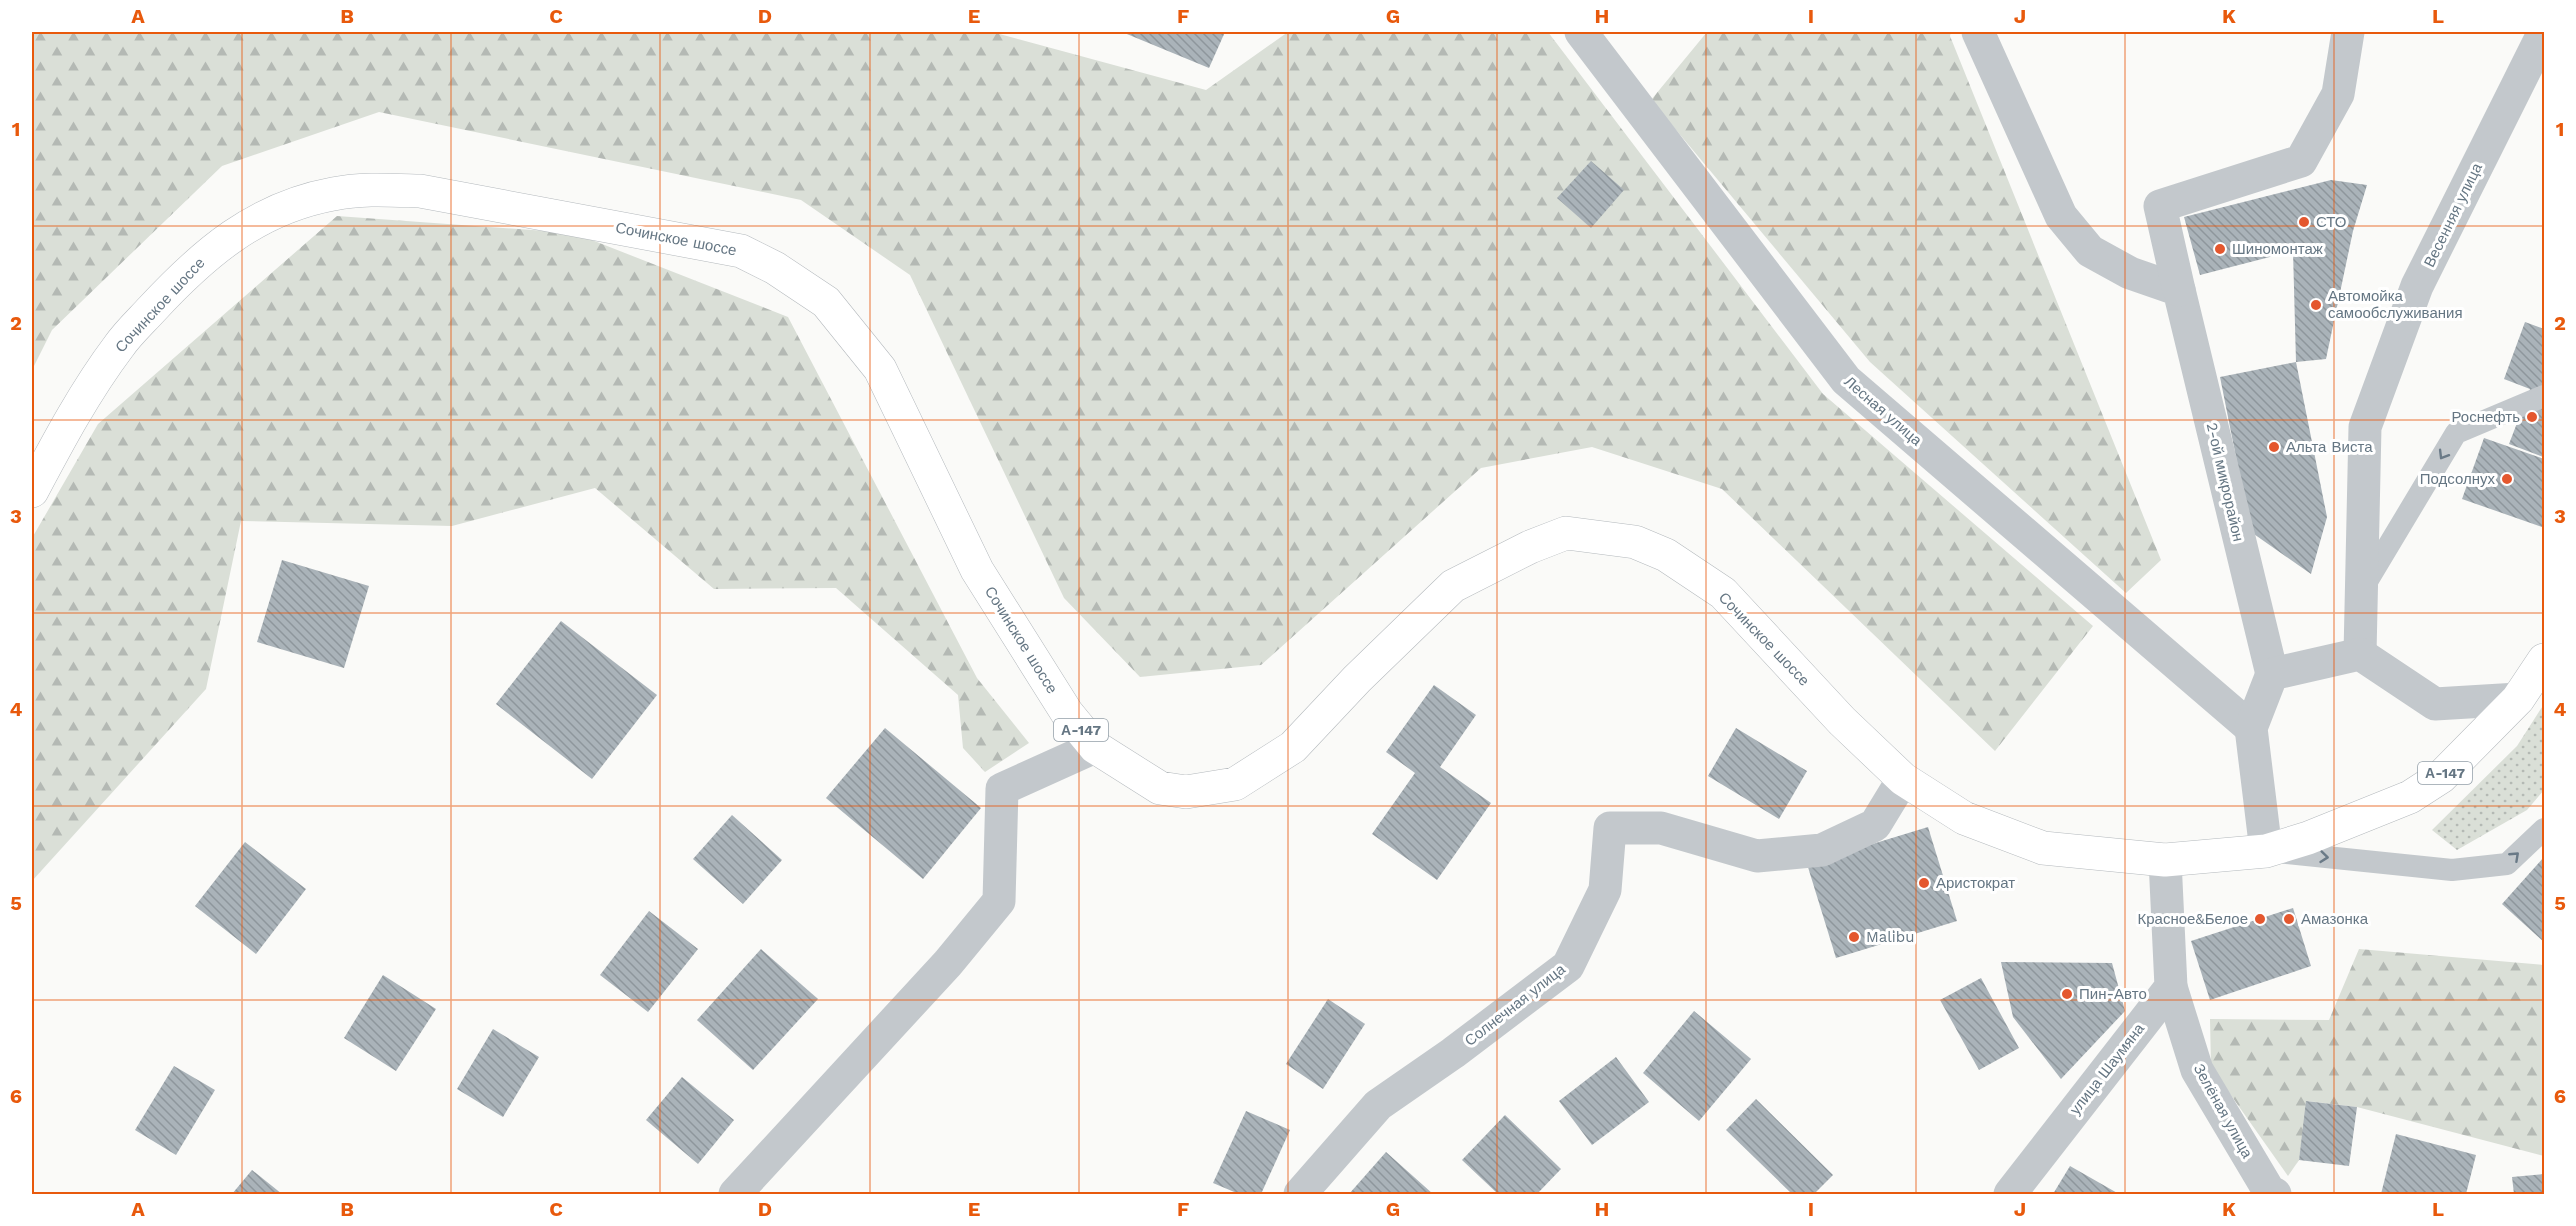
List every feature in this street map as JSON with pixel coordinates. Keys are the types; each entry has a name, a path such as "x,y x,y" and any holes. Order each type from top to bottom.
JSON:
{"highway":[{"name":"Сочинское шоссе","path":"32,490 64,431 119,345 181,278 214,247 254,222 292,206 332,194 374,189 420,191 741,251 774,268 826,302 880,369 977,570 1067,713 1095,747 1160,788 1186,792 1234,784 1293,747 1357,680 1454,586 1530,547 1566,533 1635,542 1666,555 1723,593 1842,721 1903,779 1964,818 2043,848 2165,860 2266,851 2308,838 2410,797 2441,777 2518,699"},
{"name":"А-147","path":"2518,699 2544,660"}],"street":[{"name":"Лесная улица","path":"1581,32 1846,380 2251,728"},
{"path":"1978,32 2061,216 2090,251 2130,273 2179,290"},
{"name":"2-ой микрорайон","path":"2272,674 2160,206 2301,161 2338,94 2348,32"},
{"name":"Весенняя улица","path":"2360,654 2366,427 2417,286 2544,32"},
{"path":"2266,851 2251,728 2272,674 2360,654 2435,704 2518,699"},
{"path":"735,1194 948,963 999,901 1002,789 1095,747"},
{"name":"Солнечная улица","path":"1300,1194 1378,1104 1453,1053 1568,966 1605,890 1610,828 1661,828 1756,856 1822,849 1875,825 1903,779"},
{"path":"2165,860 2171,987"},
{"name":"улица Шаумяна","path":"2010,1194 2171,987"},
{"name":"Зелёная улица","path":"2171,987 2198,1070 2269,1191 2275,1194"}],"lane":[{"path":"2362,589 2456,433 2544,396"},
{"path":"2266,851 2452,870 2507,864 2544,829"}],"green space":[{"path":"32,32 992,32 1206,90 1288,32 1548,32 1823,394 2093,626 1995,751 1722,489 1592,447 1481,468 1261,665 1140,677 1064,598 910,275 801,200 379,112 222,166 52,330 32,370"},
{"path":"1707,32 1951,32 1950,36 2161,560 2126,593 1870,362 1651,100"},
{"path":"337,216 574,233 788,317 977,678 1029,743 985,772 963,748 958,695 836,588 714,589 595,488 452,526 241,521 206,689 32,881 32,538 98,424"},
{"path":"2544,704 2544,790 2527,810 2457,850 2432,830 2517,746"},
{"path":"2359,949 2544,965 2544,1156 2357,1107 2307,1101 2299,1160 2288,1176 2211,1067 2210,1019 2329,1020"}],"building":[{"path":"1122,32 1225,32 1209,68"},
{"path":"1591,161 1624,190 1591,228 1557,198"},
{"path":"2331,180 2367,185 2353,231 2326,359 2296,362 2293,251 2200,275 2184,217"},
{"name":"Роснефть","path":"2525,322 2544,329 2543,457 2509,444 2530,389 2504,379"},
{"name":"Альта Виста","path":"2296,362 2327,517 2311,574 2251,532 2220,377"},
{"name":"Подсолнух","path":"2484,438 2544,459 2542,527 2462,499"},
{"path":"282,560 369,586 344,668 257,642"},
{"path":"561,621 657,695 592,779 496,704"},
{"path":"1434,685 1476,715 1440,767 1491,803 1437,880 1372,834 1415,773 1386,752"},
{"path":"885,728 981,808 923,879 826,798"},
{"path":"1736,728 1807,771 1779,819 1708,776"},
{"path":"732,815 782,860 743,904 693,859"},
{"path":"1928,827 1957,921 1836,958 1807,864"},
{"path":"245,842 306,889 256,954 195,906"},
{"path":"2544,857 2544,942 2502,904"},
{"path":"2293,908 2311,966 2210,1000 2191,941"},
{"path":"649,911 698,949 648,1012 600,975"},
{"path":"761,949 818,999 753,1070 697,1020"},
{"path":"2001,962 2112,963 2125,1011 2061,1079 2013,1017"},
{"path":"383,975 436,1009 396,1071 344,1038"},
{"path":"1981,978 2019,1048 1979,1070 1940,1000"},
{"path":"1328,999 1365,1024 1323,1089 1286,1064"},
{"path":"1694,1011 1751,1059 1699,1121 1643,1073"},
{"path":"493,1029 539,1057 503,1117 457,1089"},
{"path":"1616,1057 1649,1102 1592,1145 1559,1101"},
{"path":"174,1066 215,1090 176,1155 135,1130"},
{"path":"682,1077 734,1120 698,1164 646,1120"},
{"path":"1756,1099 1833,1175 1814,1194 1792,1194 1726,1130"},
{"path":"2306,1101 2357,1107 2349,1166 2299,1160"},
{"path":"1246,1111 1290,1130 1261,1194 1239,1194 1213,1183"},
{"path":"1505,1115 1561,1169 1537,1194 1498,1194 1462,1160"},
{"path":"2396,1134 2476,1155 2466,1194 2381,1194"},
{"path":"1386,1152 1433,1194 1349,1194"},
{"path":"2070,1166 2119,1194 2053,1194"},
{"path":"252,1170 282,1194 232,1194"},
{"path":"2544,1174 2544,1194 2514,1194 2512,1177"}],"place":[{"name":"СТО","path":"2304,222"},
{"name":"Шиномонтаж","path":"2220,249"},
{"name":"Автомойка самообслуживания","path":"2316,305"},
{"name":"Роснефть","path":"2532,417"},
{"name":"Альта Виста","path":"2274,447"},
{"name":"Подсолнух","path":"2507,479"},
{"name":"Аристократ","path":"1924,883"},
{"name":"Красное&Белое","path":"2260,919"},
{"name":"Амазонка","path":"2289,919"},
{"name":"Malibu","path":"1854,937"},
{"name":"Пин-Авто","path":"2067,994"}]}
